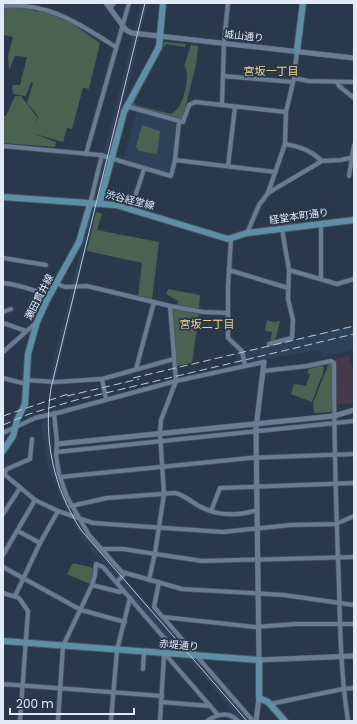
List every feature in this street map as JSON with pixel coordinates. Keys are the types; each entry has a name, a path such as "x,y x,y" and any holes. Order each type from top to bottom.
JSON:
{"main road":[{"path":"100,202 126,106 155,57 160,36 162,3"},
{"path":"297,51 303,3"},
{"name":"渋谷経堂線","path":"3,197 90,204 100,202 131,209 204,233 231,239"},
{"name":"瀬田貫井線","path":"16,427 17,420 25,404 29,350 37,322 49,295 57,284 79,242 90,204"},
{"name":"経堂本町通り","path":"247,233 354,220"},
{"path":"231,239 247,233"},
{"path":"3,451 14,436 16,427"},
{"name":"赤堤通り","path":"3,641 259,660"},
{"path":"259,660 259,698 270,704 285,721"}],"street":[{"path":"106,3 123,27"},
{"path":"110,8 114,3"},
{"path":"86,154 129,3"},
{"path":"222,105 224,43 228,3"},
{"path":"3,6 21,4 61,14 116,47"},
{"name":"城山通り","path":"123,27 132,33 354,58"},
{"path":"247,233 259,205 268,193 285,144 286,112 293,80 297,51"},
{"path":"224,76 354,82"},
{"path":"337,82 339,86 354,98"},
{"path":"126,106 179,122 183,122 192,103 286,112"},
{"path":"228,166 235,107"},
{"path":"3,146 102,155 171,176 175,160 179,122"},
{"path":"285,144 302,148 317,156 322,161"},
{"path":"348,176 353,157 354,144"},
{"path":"90,204 102,155"},
{"path":"268,193 322,161 353,157"},
{"path":"175,160 275,172"},
{"path":"131,209 145,169"},
{"path":"321,223 321,278"},
{"path":"269,344 292,338 293,320 288,300 289,270 282,229"},
{"path":"231,239 228,338 242,351 245,365"},
{"path":"3,258 46,265"},
{"path":"229,270 288,288"},
{"path":"289,270 338,284 354,279"},
{"path":"3,283 15,284 49,295"},
{"path":"57,284 65,287 88,286 170,306 203,312 228,313"},
{"path":"136,369 154,302"},
{"path":"149,580 160,527 164,494 160,441 162,413 176,381 170,306"},
{"path":"3,312 11,309"},
{"path":"3,322 26,331"},
{"path":"3,352 37,322"},
{"path":"3,378 26,382 102,379 174,359"},
{"path":"263,371 307,366 331,361 334,363 334,455 341,656 343,689 348,721"},
{"path":"3,433 35,418 176,381 264,362 256,424 259,660"},
{"path":"102,379 106,399"},
{"path":"57,444 334,416 354,410"},
{"path":"54,413 60,477 71,506 101,549 125,573 182,589 297,596 354,605"},
{"path":"57,452 354,421"},
{"path":"32,439 30,459 7,469 3,473 35,500 58,511 93,523 160,527 208,532 291,525 336,524 354,516"},
{"path":"60,477 256,458 354,454"},
{"path":"211,511 220,488 354,484"},
{"path":"3,514 20,488"},
{"path":"71,506 106,498 164,494 182,495 211,511 244,514 257,510"},
{"path":"3,555 35,500"},
{"path":"15,596 40,543 58,511"},
{"path":"18,531 40,543"},
{"path":"101,549 123,549 202,561 354,557"},
{"path":"58,721 63,646 92,585 96,564 103,567 117,582 165,639 160,721"},
{"path":"3,567 80,610 125,622"},
{"path":"117,582 125,573"},
{"path":"159,582 154,608 254,721"},
{"path":"92,585 120,592 124,590"},
{"path":"3,593 15,596 23,601 24,606 28,611 20,721"},
{"path":"111,721 117,650 130,598"},
{"path":"163,617 258,627 340,623 354,624"},
{"path":"143,669 144,652"},
{"path":"165,654 218,715"},
{"name":"赤堤通り","path":"259,660 354,656"},
{"path":"3,684 162,696"},
{"path":"270,704 354,688"},
{"path":"254,721 259,698"},
{"path":"161,702 210,706"},
{"path":"207,721 218,715 232,715 238,721"}],"shaded area":[{"path":"141,3 148,3 141,31 134,30"},
{"path":"133,36 140,37 111,155 108,156 103,154"},
{"path":"137,111 175,123 177,126 171,173 168,174 123,160"},
{"path":"103,157 110,160 98,200 92,201"},
{"path":"98,205 78,284 72,285 90,210 92,206"},
{"path":"78,286 55,382 48,381 72,287"},
{"path":"354,325 354,350 322,357 320,350 238,363 235,353"},
{"path":"349,356 354,372 354,403 336,404 335,359"},
{"path":"48,418 52,421 51,429 53,460 55,460 61,486 74,514 67,513 52,476 50,477 42,429 42,420"},
{"path":"68,516 77,519 122,574 118,580 86,544"},
{"path":"124,577 192,653 177,651 119,583"},
{"path":"186,659 196,660 250,721 240,721 202,674"}],"green space":[{"path":"6,3 30,3 29,9 38,12 39,9 67,20 100,43 89,89 78,87 83,88 72,129 67,128 63,142 32,133 56,142 55,147 3,143 3,115 6,116 15,96 21,96 37,117 34,128 38,116 27,103 33,83 31,82 26,96 14,94 12,89 13,85 20,85 27,57 15,56 9,70 8,56 13,37 4,35 3,15"},
{"path":"164,42 186,44 185,47 166,44 164,46 134,102 135,105 171,114 176,110 180,105 185,91 187,74 184,66 191,45 198,46 196,65 182,120 129,106"},
{"path":"142,125 160,131 157,154 139,151 136,147"},
{"path":"96,212 102,214 97,230 159,242 152,300 138,296 142,263 87,251"},
{"path":"168,289 200,295 199,309 178,305 178,301 166,294"},
{"path":"173,308 199,313 192,363 176,366 171,310"},
{"path":"267,320 273,322 280,321 275,341 270,342 272,332 265,331"},
{"path":"329,363 332,364 332,410 330,412 314,413 313,403"},
{"path":"321,366 324,367 322,378 318,377 321,378 312,402 291,394 294,384 306,386 310,374 307,373 309,369"},
{"path":"73,563 94,568 90,584 67,574"}],"waterway":[{"path":"172,642 179,640"}],"tram line":[{"path":"145,3 51,388 48,426 52,462 63,497 81,530 247,721"}],"railway":[{"path":"133,378 354,326"},
{"path":"3,425 29,414 76,400 354,334"},
{"path":"67,396 139,379"},
{"path":"3,416 71,393"}],"district":[{"name":"宮坂一丁目","path":"271,71"},
{"name":"宮坂二丁目","path":"207,324"}]}
